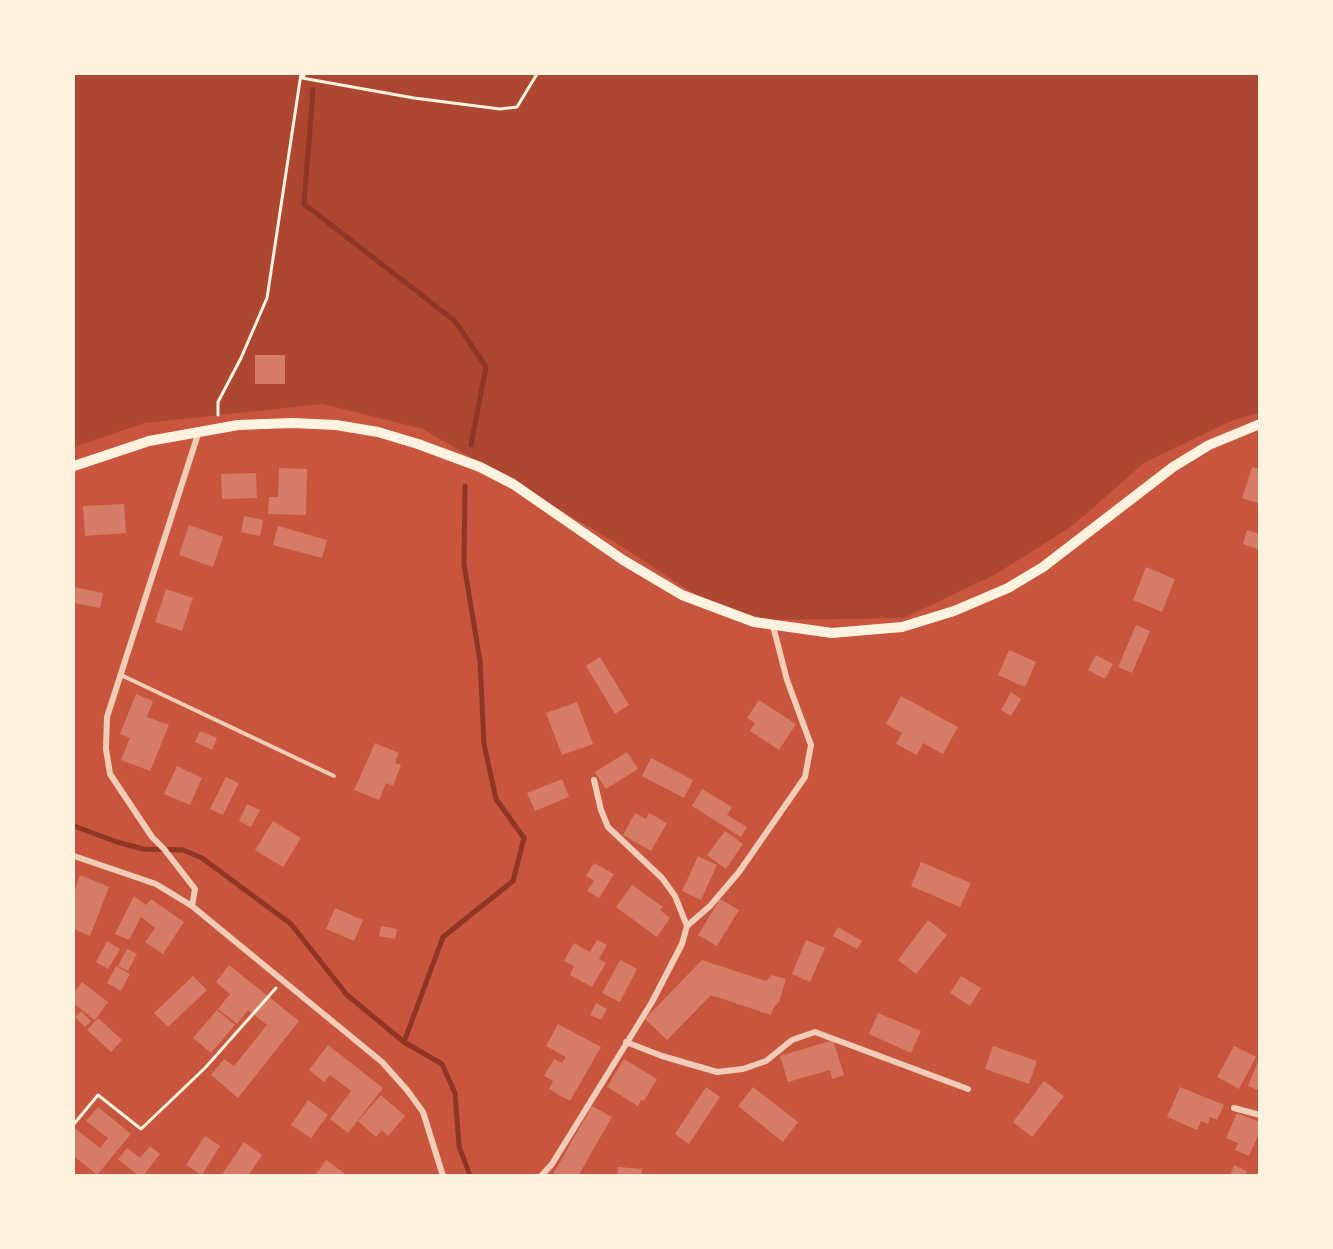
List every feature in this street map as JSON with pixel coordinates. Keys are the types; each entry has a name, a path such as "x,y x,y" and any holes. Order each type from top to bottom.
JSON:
{"main road":[{"path":"74,466 149,441 218,427 263,423 336,425 378,432 480,467 513,484 623,560 682,595 754,622 832,633 902,627 984,599 1043,567 1173,467 1209,445 1260,424"}],"street":[{"path":"192,906 195,889 152,837 110,774 106,749 107,717 199,431"},
{"path":"541,1176 552,1164 652,1002 682,944 687,926 710,906 739,872 805,777 811,745 787,680 772,626"},
{"path":"594,780 601,810 608,827 662,878 675,896 687,926"},
{"path":"74,856 156,884 192,906 382,1062 423,1112 443,1176"},
{"path":"626,1042 662,1056 717,1072 743,1069 766,1061 792,1040 815,1032 969,1089"},
{"path":"1234,1108 1260,1115"}],"lane":[{"path":"121,675 334,776"}],"path":[{"path":"218,427 218,402 241,358 267,298 303,75 414,98 500,109 517,107 537,74"},
{"path":"74,1124 98,1095 141,1129 205,1068 283,980"}],"shaded area":[{"path":"74,74 1259,74 1259,413 1233,420 1144,463 1072,526 996,574 904,618 769,620 705,601 618,544 423,429 323,404 145,423 74,447"}],"building":[{"path":"255,355 285,355 285,384 255,384"},
{"path":"1252,467 1260,469 1260,504 1242,498"},
{"path":"279,468 307,469 306,515 268,514 269,497 278,497"},
{"path":"256,473 257,498 222,499 221,474"},
{"path":"124,504 126,533 85,536 83,506"},
{"path":"244,516 263,520 260,536 241,532"},
{"path":"189,525 223,537 213,567 179,555"},
{"path":"278,526 327,540 322,558 273,545"},
{"path":"1247,530 1260,534 1260,550 1243,544"},
{"path":"1146,567 1175,579 1162,612 1133,600"},
{"path":"74,587 103,593 100,608 74,603"},
{"path":"166,589 193,598 182,631 155,622"},
{"path":"1136,625 1150,631 1132,673 1118,667"},
{"path":"1009,650 1036,662 1025,687 998,675"},
{"path":"1096,655 1113,664 1105,679 1088,670"},
{"path":"600,657 629,705 615,714 586,666"},
{"path":"1011,692 1021,699 1011,716 1001,710"},
{"path":"136,694 153,701 147,717 169,725 150,771 121,760 130,738 120,734"},
{"path":"901,696 958,727 943,754 923,743 917,755 896,744 902,733 886,724"},
{"path":"759,700 796,724 779,750 750,731 755,723 747,718"},
{"path":"577,702 593,744 562,755 546,713"},
{"path":"200,731 217,738 212,750 195,742"},
{"path":"375,743 399,753 395,763 401,765 393,786 386,783 379,800 354,790"},
{"path":"627,752 638,769 606,789 595,772"},
{"path":"651,758 693,780 684,798 642,776"},
{"path":"177,766 202,778 190,805 164,794"},
{"path":"226,777 239,783 223,815 210,809"},
{"path":"562,779 569,797 535,811 527,793"},
{"path":"702,789 732,807 727,815 747,827 741,837 692,806"},
{"path":"247,804 260,810 251,827 239,821"},
{"path":"635,813 646,819 649,813 667,823 651,851 623,835"},
{"path":"273,821 301,838 283,867 255,850"},
{"path":"725,831 743,844 726,869 707,855"},
{"path":"698,856 717,865 701,900 682,891"},
{"path":"921,862 971,883 960,907 911,886"},
{"path":"594,863 614,874 599,898 587,891 594,881 586,876"},
{"path":"80,875 109,887 90,936 74,929 74,892"},
{"path":"632,885 663,907 660,910 670,918 657,937 616,907"},
{"path":"134,896 146,905 151,899 184,922 163,954 145,942 155,928 141,917 129,940 115,934"},
{"path":"720,899 739,910 717,946 698,935"},
{"path":"335,908 363,920 354,941 326,929"},
{"path":"928,920 947,935 916,974 898,960"},
{"path":"381,926 397,929 395,939 379,936"},
{"path":"838,927 862,941 857,949 833,936"},
{"path":"597,940 607,945 599,959 606,963 592,987 570,975 574,966 564,961 574,943 590,952"},
{"path":"806,940 825,948 810,982 792,974"},
{"path":"107,941 120,949 108,969 96,962"},
{"path":"127,949 137,954 128,971 118,966"},
{"path":"620,960 637,969 620,1002 602,993"},
{"path":"702,960 766,981 772,975 786,979 779,1002 771,1015 711,995 667,1040 645,1019"},
{"path":"229,965 299,1021 238,1098 211,1075 224,1059 234,1066 267,1025 248,1010 237,1024 218,1009 230,994 216,982"},
{"path":"116,966 130,974 121,991 107,983"},
{"path":"193,976 207,990 168,1027 154,1013"},
{"path":"961,976 981,988 970,1006 950,993"},
{"path":"82,982 108,1002 95,1020 74,1004 74,993"},
{"path":"596,1003 607,1009 601,1020 590,1015"},
{"path":"217,1010 235,1025 211,1053 193,1038"},
{"path":"81,1011 91,1021 85,1027 75,1017"},
{"path":"878,1013 921,1031 911,1053 869,1034"},
{"path":"98,1018 122,1040 111,1052 87,1030"},
{"path":"558,1024 601,1047 570,1101 549,1089 553,1081 544,1076 554,1059 562,1063 566,1057 546,1046"},
{"path":"833,1040 844,1075 832,1079 830,1070 788,1082 780,1056"},
{"path":"328,1045 383,1088 348,1133 330,1119 351,1091 330,1075 324,1082 309,1070"},
{"path":"993,1046 1037,1061 1029,1084 985,1069"},
{"path":"1234,1046 1256,1057 1239,1089 1217,1077"},
{"path":"624,1059 657,1079 644,1101 641,1100 638,1106 607,1087"},
{"path":"1260,1059 1260,1091 1248,1086"},
{"path":"1044,1081 1064,1096 1032,1137 1013,1122"},
{"path":"706,1087 720,1097 689,1144 675,1134"},
{"path":"753,1087 798,1122 783,1142 738,1106"},
{"path":"1180,1087 1224,1105 1217,1120 1210,1117 1208,1124 1201,1121 1197,1130 1167,1117"},
{"path":"381,1095 405,1116 388,1136 382,1130 376,1137 358,1121"},
{"path":"308,1100 328,1115 311,1138 291,1125"},
{"path":"592,1106 612,1117 578,1176 552,1176"},
{"path":"98,1107 131,1134 97,1175 74,1156 74,1131 76,1129 100,1148 108,1138 86,1121"},
{"path":"1237,1113 1260,1122 1260,1131 1249,1156 1235,1150 1238,1143 1226,1138"},
{"path":"205,1136 220,1146 202,1175 186,1165"},
{"path":"244,1142 262,1155 248,1176 221,1176"},
{"path":"150,1146 160,1154 143,1176 139,1176 118,1159 127,1148 140,1158"},
{"path":"326,1160 344,1173 343,1176 315,1176"},
{"path":"1234,1165 1247,1171 1245,1176 1230,1176"},
{"path":"618,1167 642,1169 641,1176 617,1176"}],"waterway":[{"path":"313,90 304,204 455,321 486,367 471,445"},
{"path":"404,1042 443,937 513,881 524,838 496,799 484,744 480,661 464,564 465,486"},
{"path":"74,826 143,849 183,850 202,858 291,924 347,995 404,1042 442,1064 455,1093 459,1146 470,1176"}]}
